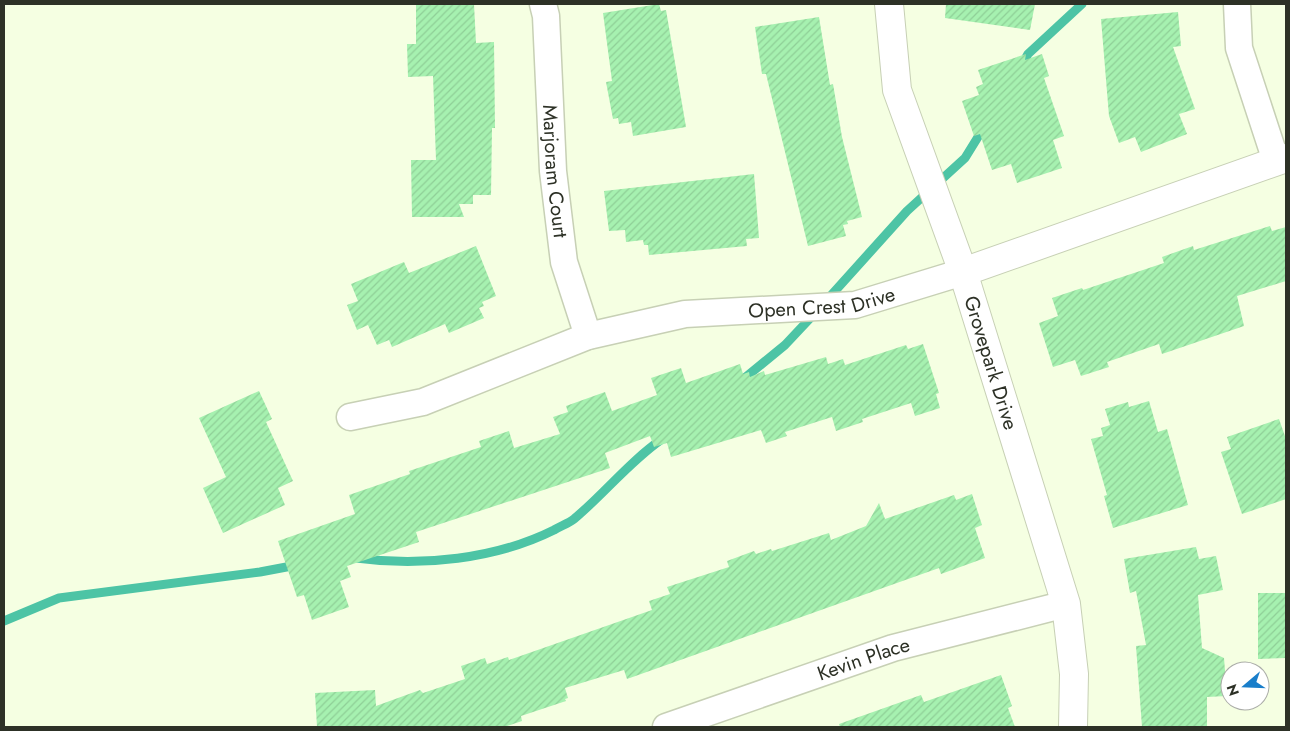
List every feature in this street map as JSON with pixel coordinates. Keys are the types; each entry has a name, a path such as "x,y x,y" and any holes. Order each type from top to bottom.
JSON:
{"street":[{"name":"Marjoram Court","path":"543,4 546,16 553,171 564,262 588,336"},
{"name":"Grovepark Drive","path":"889,4 897,90 963,272 1066,604 1074,674 1073,727"},
{"path":"1236,4 1239,48 1281,160"},
{"name":"Open Crest Drive","path":"350,417 423,402 588,336 685,314 855,305 963,272 1281,160"},
{"name":"Kevin Place","path":"666,727 893,648 1066,604"}],"building":[{"path":"416,4 474,4 476,43 494,42 495,128 492,128 491,195 473,195 473,204 459,204 464,217 412,217 411,160 436,160 433,76 408,77 407,44 416,44"},
{"path":"659,4 661,11 666,10 686,127 633,136 631,122 619,124 618,118 613,119 606,82 612,81 603,13"},
{"path":"946,4 1035,4 1030,30 945,18"},
{"path":"1178,12 1181,46 1173,47 1195,109 1179,114 1187,134 1141,152 1135,137 1119,143 1109,116 1101,19"},
{"path":"819,17 830,85 833,84 842,137 862,217 847,221 848,224 843,225 846,236 808,246 766,74 762,74 755,27"},
{"path":"1026,54 1025,60 1042,54 1049,76 1044,78 1064,136 1053,140 1062,168 1017,183 1011,164 992,170 980,134 974,136 962,101 979,95 976,87 983,84 978,70"},
{"path":"754,174 759,238 746,239 747,246 649,255 648,245 644,245 643,240 626,242 625,230 609,231 604,191"},
{"path":"1270,226 1272,231 1286,227 1286,281 1237,296 1244,326 1162,354 1159,344 1107,362 1109,367 1081,376 1075,360 1053,367 1039,323 1058,316 1052,298 1082,288 1083,290 1164,263 1162,257 1193,246 1194,250"},
{"path":"476,246 496,296 482,302 484,306 479,308 484,318 449,333 445,324 392,347 389,340 377,345 368,325 357,330 347,305 358,301 351,284 404,262 409,273"},
{"path":"923,344 939,393 936,394 940,408 915,416 911,403 862,419 863,422 836,431 832,417 785,432 787,436 766,443 761,430 671,457 667,443 654,447 650,436 605,453 610,468 416,532 419,542 347,566 351,577 340,581 349,607 312,620 304,595 297,597 278,541 355,514 349,495 410,474 409,471 481,447 479,441 509,431 514,448 560,434 553,417 568,412 566,406 605,392 612,411 657,395 651,378 681,368 686,383 740,364 743,374 749,372 750,377 764,371 765,375 826,357 828,364 843,359 845,365 906,345 908,349"},
{"path":"259,391 272,419 266,422 293,481 278,488 285,505 223,533 203,488 226,477 199,418"},
{"path":"1149,401 1158,432 1167,429 1188,505 1113,528 1104,496 1107,495 1091,439 1103,436 1101,428 1110,425 1105,409 1128,402 1129,407"},
{"path":"1279,419 1286,439 1286,499 1242,514 1221,452 1231,449 1227,437"},
{"path":"972,494 982,525 975,528 985,558 941,574 939,568 627,679 624,670 565,688 568,698 565,699 566,701 521,716 522,721 504,727 317,727 315,693 375,690 376,706 420,690 423,693 465,679 461,666 485,658 487,664 508,657 509,660 652,610 649,601 670,594 667,587 729,567 727,561 754,551 756,554 771,549 772,551 829,533 831,540 866,526 879,503 885,519 954,495 956,500"},
{"path":"1196,547 1199,559 1216,556 1223,590 1198,595 1202,648 1224,658 1224,661 1220,661 1220,696 1207,697 1207,727 1142,727 1136,646 1146,645 1136,591 1130,593 1124,559"},
{"path":"1258,593 1286,593 1286,658 1258,659"},
{"path":"1001,675 1012,706 1008,708 1015,727 840,727 839,724 921,695 924,702"}],"waterway":[{"path":"1019,70 1028,54 1082,4"},
{"path":"826,301 907,211 965,158 986,124"},
{"path":"741,381 785,345 816,312"},
{"path":"356,558 406,562 432,561 483,554 532,540 574,519 662,439"},
{"path":"4,621 59,598 260,572 297,565"}]}
